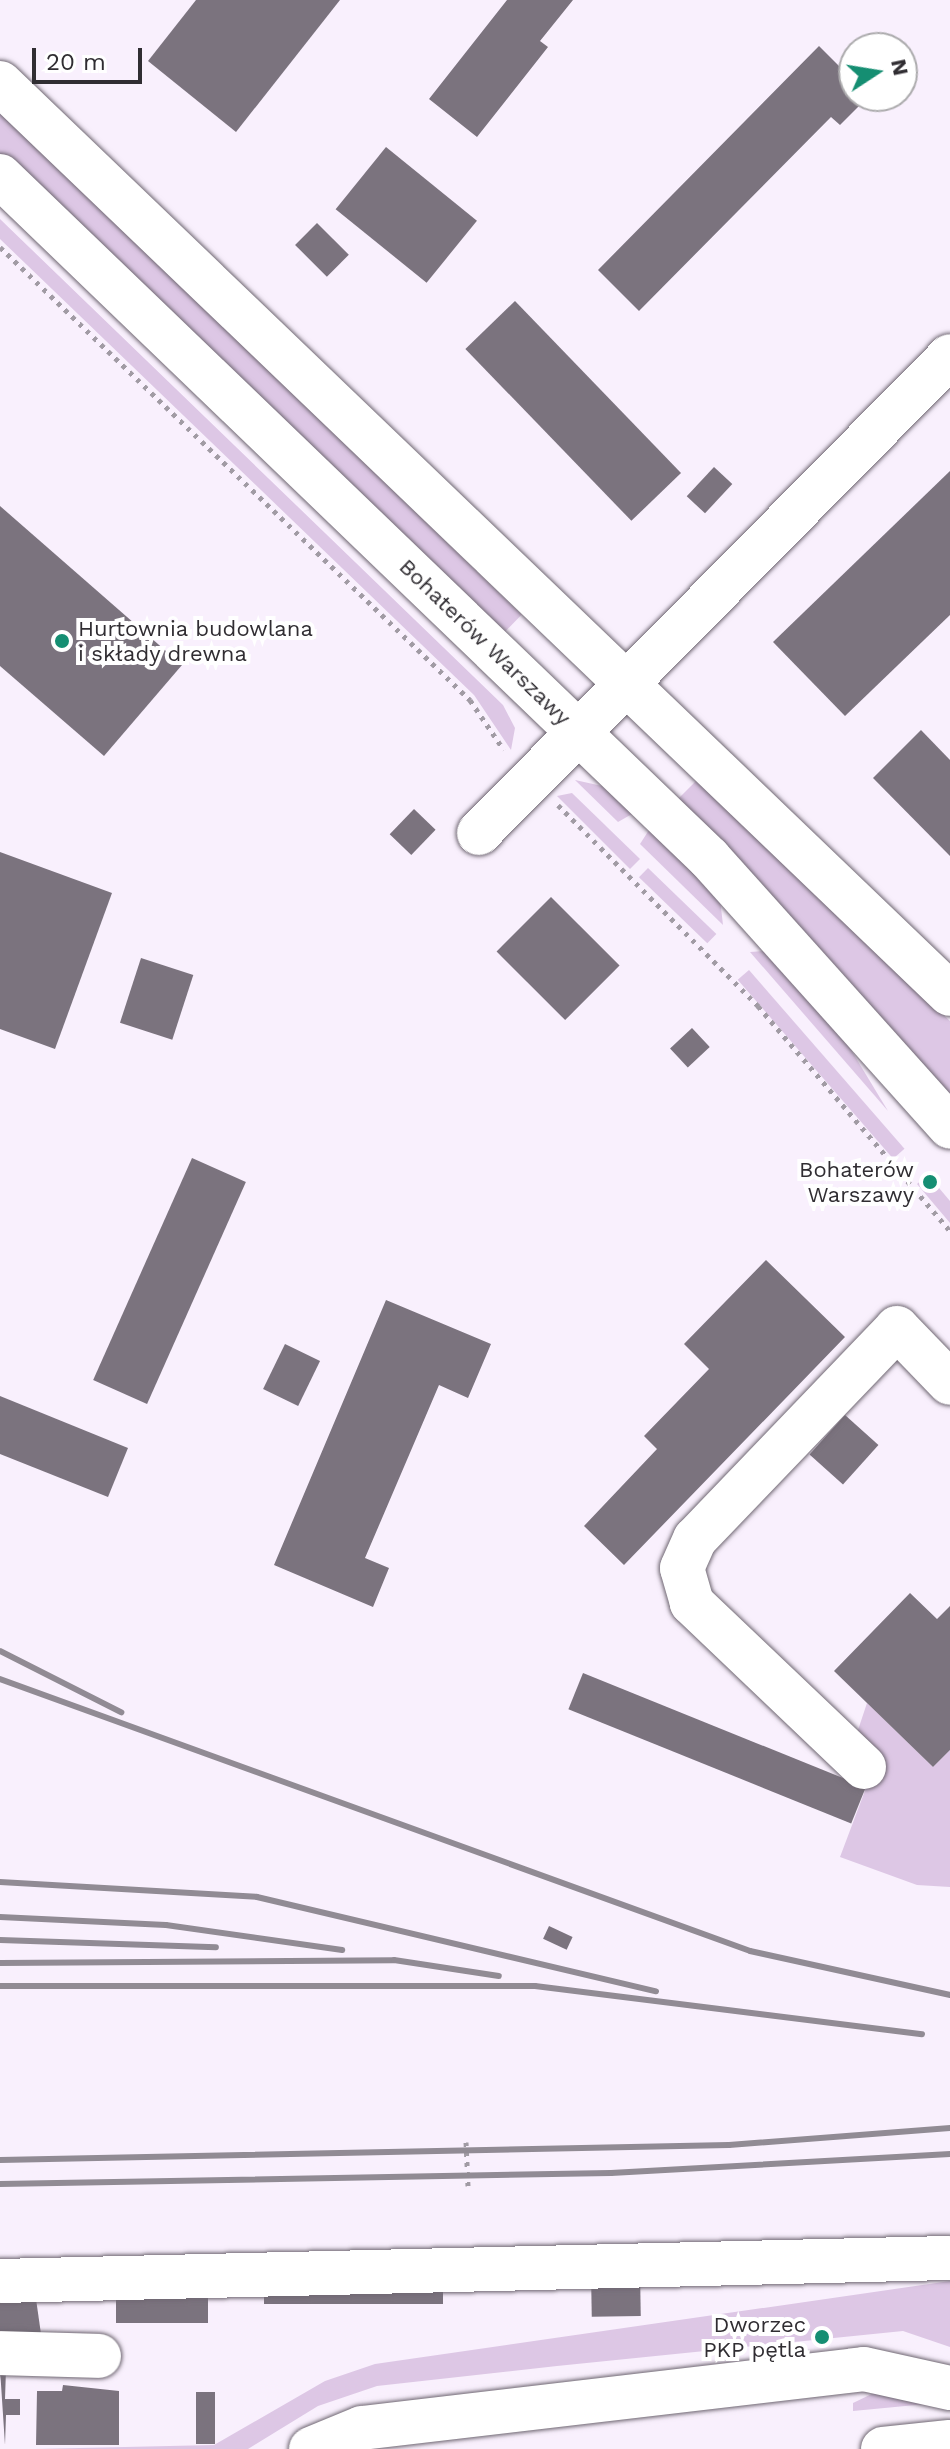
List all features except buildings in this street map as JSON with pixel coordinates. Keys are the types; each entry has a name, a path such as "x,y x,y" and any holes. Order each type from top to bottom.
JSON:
{"street":[{"path":"3,86 950,994"},
{"name":"Bohaterów Warszawy","path":"0,176 576,730 777,929 950,1127"},
{"path":"479,833 623,682 950,356"},
{"path":"864,1767 692,1603 682,1568 695,1539 897,1328 950,1383"},
{"path":"0,2281 950,2258"},
{"path":"0,2353 99,2356"},
{"path":"311,2449 362,2428 864,2369 950,2388"},
{"path":"883,2449 950,2442"}],"path":[{"path":"0,247 470,700 508,755"},
{"path":"554,801 758,1006 950,1231"},
{"path":"466,2142 468,2186"}],"shaded area":[{"path":"0,111 522,615 496,641 0,162"},
{"path":"0,219 503,705 515,728 511,750 474,695 0,239"},
{"path":"575,780 602,786 632,814 618,822"},
{"path":"696,781 950,1021 950,1097 759,881 676,801"},
{"path":"572,793 640,859 630,869 557,796"},
{"path":"649,830 720,899 723,925 640,844"},
{"path":"648,868 716,934 707,943 639,877"},
{"path":"764,951 839,1030 888,1111 750,952"},
{"path":"749,970 904,1149 893,1159 738,980"},
{"path":"928,1175 950,1201 950,1223 917,1184"},
{"path":"867,1703 933,1767 950,1750 950,1887 917,1885 840,1857 866,1788 857,1733"},
{"path":"950,2281 950,2347 903,2331 377,2386 318,2406 248,2449 35,2449 214,2445 325,2381 375,2364"},
{"path":"878,2391 937,2403 853,2411 853,2403"}],"railway":[{"path":"0,1651 121,1712"},
{"path":"0,1679 750,1951 950,1995"},
{"path":"0,1882 257,1897 656,1991"},
{"path":"0,1917 166,1925 342,1950"},
{"path":"0,1940 216,1947"},
{"path":"0,1963 394,1960 499,1976"},
{"path":"0,1986 535,1986 922,2034"},
{"path":"0,2160 729,2145 950,2128"},
{"path":"0,2184 611,2173 950,2154"}],"place":[{"name":"Hurtownia budowlana i składy drewna","path":"62,641"},
{"name":"Bohaterów Warszawy","path":"930,1182"},
{"name":"Dworzec PKP pętla","path":"822,2337"}]}
